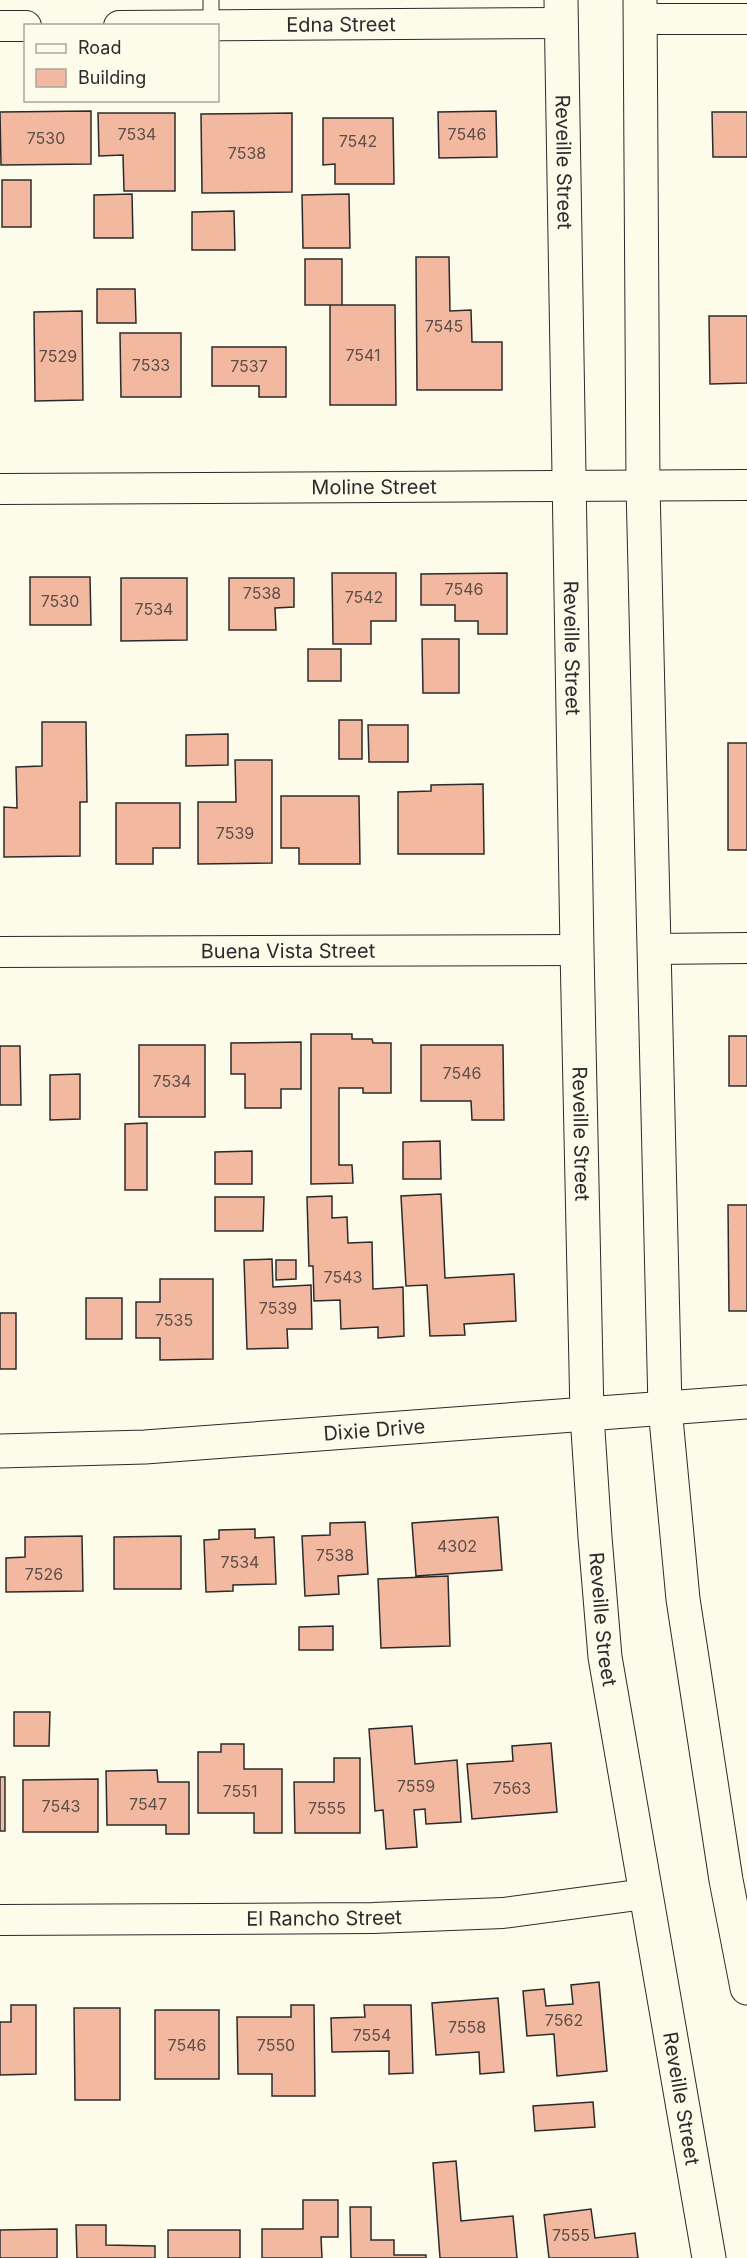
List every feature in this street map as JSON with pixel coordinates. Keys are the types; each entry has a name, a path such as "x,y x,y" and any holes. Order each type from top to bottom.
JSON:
{"main road":[{"path":"640,9 642,486 665,1408 683,1599 737,1879 747,1988"},
{"name":"Reveille Street","path":"561,11 576,950 587,1415 605,1657 709,2258"},
{"name":"Dixie Drive","path":"0,1451 145,1447 747,1402"}],"street":[{"path":"640,9 747,19"},
{"name":"Edna Street","path":"219,25 561,11"},
{"path":"0,26 24,26"},
{"name":"Moline Street","path":"0,489 747,485"},
{"path":"653,948 747,948"},
{"name":"Buena Vista Street","path":"0,952 576,950"},
{"name":"El Rancho Street","path":"0,1920 373,1918 503,1913 645,1894"}],"lane":[{"path":"211,0 212,24"}],"building":[{"path":"91,111 91,164 1,165 0,112"},
{"path":"496,111 497,157 439,158 438,112"},
{"path":"712,112 747,112 747,157 713,157"},
{"path":"98,113 175,113 175,191 124,191 123,155 99,156"},
{"path":"292,113 292,192 202,193 201,114"},
{"path":"323,118 393,118 394,184 335,184 335,164 323,165"},
{"path":"2,180 31,180 31,227 2,227"},
{"path":"132,194 133,238 94,238 94,195"},
{"path":"349,194 350,248 303,248 302,195"},
{"path":"234,211 235,250 192,250 192,212"},
{"path":"416,257 449,257 450,311 471,310 472,342 502,342 502,390 417,390"},
{"path":"305,259 342,259 342,305 305,305"},
{"path":"97,289 135,289 136,323 97,323"},
{"path":"330,305 395,305 396,405 330,405"},
{"path":"82,311 83,400 35,401 34,312"},
{"path":"709,316 747,316 747,383 710,384"},
{"path":"120,333 181,333 181,397 121,397"},
{"path":"212,347 286,347 286,397 259,397 259,386 212,386"},
{"path":"332,573 396,573 396,621 371,621 371,644 333,644"},
{"path":"507,573 507,634 478,634 478,621 455,621 455,605 421,605 421,574"},
{"path":"30,577 90,577 91,625 30,625"},
{"path":"121,578 187,578 187,640 121,641"},
{"path":"229,578 294,578 294,607 275,608 276,630 229,630"},
{"path":"422,639 459,639 459,693 423,693"},
{"path":"308,649 341,649 341,681 308,681"},
{"path":"339,720 362,720 362,759 339,759"},
{"path":"42,722 86,722 87,802 80,802 80,856 4,857 4,807 17,808 16,767 42,766"},
{"path":"368,725 408,725 408,762 369,762"},
{"path":"228,734 228,765 186,766 186,735"},
{"path":"728,743 747,743 747,850 728,850"},
{"path":"235,760 272,760 272,863 198,864 198,802 236,802"},
{"path":"483,784 484,854 398,854 398,792 431,791 431,785"},
{"path":"281,796 359,796 360,864 299,864 299,848 281,848"},
{"path":"116,803 180,803 180,848 153,848 153,864 116,864"},
{"path":"311,1034 352,1034 352,1039 372,1039 373,1043 391,1043 391,1093 363,1093 363,1088 339,1088 339,1165 352,1165 353,1183 311,1184"},
{"path":"729,1036 747,1036 747,1086 729,1086"},
{"path":"301,1042 301,1089 281,1089 281,1108 245,1108 245,1074 231,1074 231,1043"},
{"path":"139,1045 205,1045 205,1117 139,1117"},
{"path":"421,1045 503,1045 504,1120 472,1120 471,1101 421,1101"},
{"path":"0,1046 20,1046 21,1105 0,1105"},
{"path":"80,1074 80,1119 50,1120 50,1075"},
{"path":"147,1123 147,1190 125,1190 125,1124"},
{"path":"440,1141 441,1179 403,1179 403,1142"},
{"path":"252,1151 252,1184 215,1184 215,1152"},
{"path":"441,1194 445,1278 514,1274 516,1321 464,1324 465,1335 430,1336 427,1285 406,1286 401,1196"},
{"path":"332,1196 332,1218 347,1217 348,1243 372,1242 373,1289 403,1287 404,1336 378,1338 378,1327 341,1329 340,1300 314,1301 313,1266 309,1266 307,1197"},
{"path":"215,1197 264,1197 263,1231 215,1231"},
{"path":"728,1205 747,1205 747,1311 729,1311"},
{"path":"272,1259 273,1287 311,1285 312,1329 287,1329 288,1348 247,1349 244,1260"},
{"path":"276,1260 296,1260 296,1279 276,1280"},
{"path":"160,1279 213,1279 213,1359 160,1360 160,1338 136,1338 136,1302 160,1302"},
{"path":"86,1298 122,1298 122,1339 86,1339"},
{"path":"0,1313 16,1313 16,1369 0,1369"},
{"path":"498,1517 502,1570 416,1576 412,1523"},
{"path":"365,1522 368,1574 338,1576 339,1594 305,1596 302,1536 330,1535 330,1523"},
{"path":"255,1529 255,1538 274,1537 276,1584 233,1585 233,1591 206,1592 204,1540 219,1539 219,1530"},
{"path":"82,1536 83,1591 6,1592 6,1558 25,1557 25,1537"},
{"path":"181,1536 181,1589 114,1589 114,1537"},
{"path":"448,1576 450,1646 381,1648 378,1579"},
{"path":"333,1626 333,1650 299,1650 299,1627"},
{"path":"14,1712 50,1712 49,1746 14,1746"},
{"path":"412,1726 415,1764 457,1760 461,1822 426,1824 425,1809 414,1810 417,1847 386,1849 383,1810 375,1811 369,1729"},
{"path":"551,1743 557,1812 472,1819 467,1764 513,1761 512,1746"},
{"path":"221,1744 244,1744 244,1769 282,1769 282,1833 254,1833 254,1813 198,1813 198,1752 221,1752"},
{"path":"334,1758 360,1758 360,1833 295,1833 294,1782 334,1782"},
{"path":"157,1770 158,1782 189,1782 189,1834 166,1834 166,1825 107,1825 106,1771"},
{"path":"0,1777 5,1777 5,1831 0,1831"},
{"path":"98,1779 98,1832 23,1832 23,1780"},
{"path":"599,1982 607,2071 557,2076 554,2034 527,2036 523,1991 544,1989 546,2006 573,2004 571,1985"},
{"path":"498,1998 504,2072 480,2074 479,2052 436,2055 432,2003"},
{"path":"11,2005 36,2005 36,2074 0,2075 0,2022 11,2022"},
{"path":"291,2005 314,2005 315,2096 272,2096 272,2074 238,2074 237,2017 291,2017"},
{"path":"364,2005 411,2005 413,2073 389,2074 389,2051 332,2052 331,2018 365,2017"},
{"path":"74,2008 120,2008 120,2100 75,2100"},
{"path":"155,2010 219,2010 219,2079 155,2079"},
{"path":"593,2102 595,2127 535,2131 533,2106"},
{"path":"456,2161 461,2221 513,2216 517,2258 440,2258 433,2163"},
{"path":"303,2200 338,2200 338,2237 321,2237 322,2258 262,2258 262,2229 303,2229"},
{"path":"350,2207 371,2207 371,2240 394,2240 394,2255 426,2255 426,2258 351,2258"},
{"path":"591,2209 595,2238 635,2233 638,2258 549,2258 544,2215"},
{"path":"76,2225 106,2225 106,2245 155,2246 155,2258 77,2258"},
{"path":"57,2229 57,2258 0,2258 0,2230"},
{"path":"168,2230 240,2230 240,2258 168,2258"}]}
